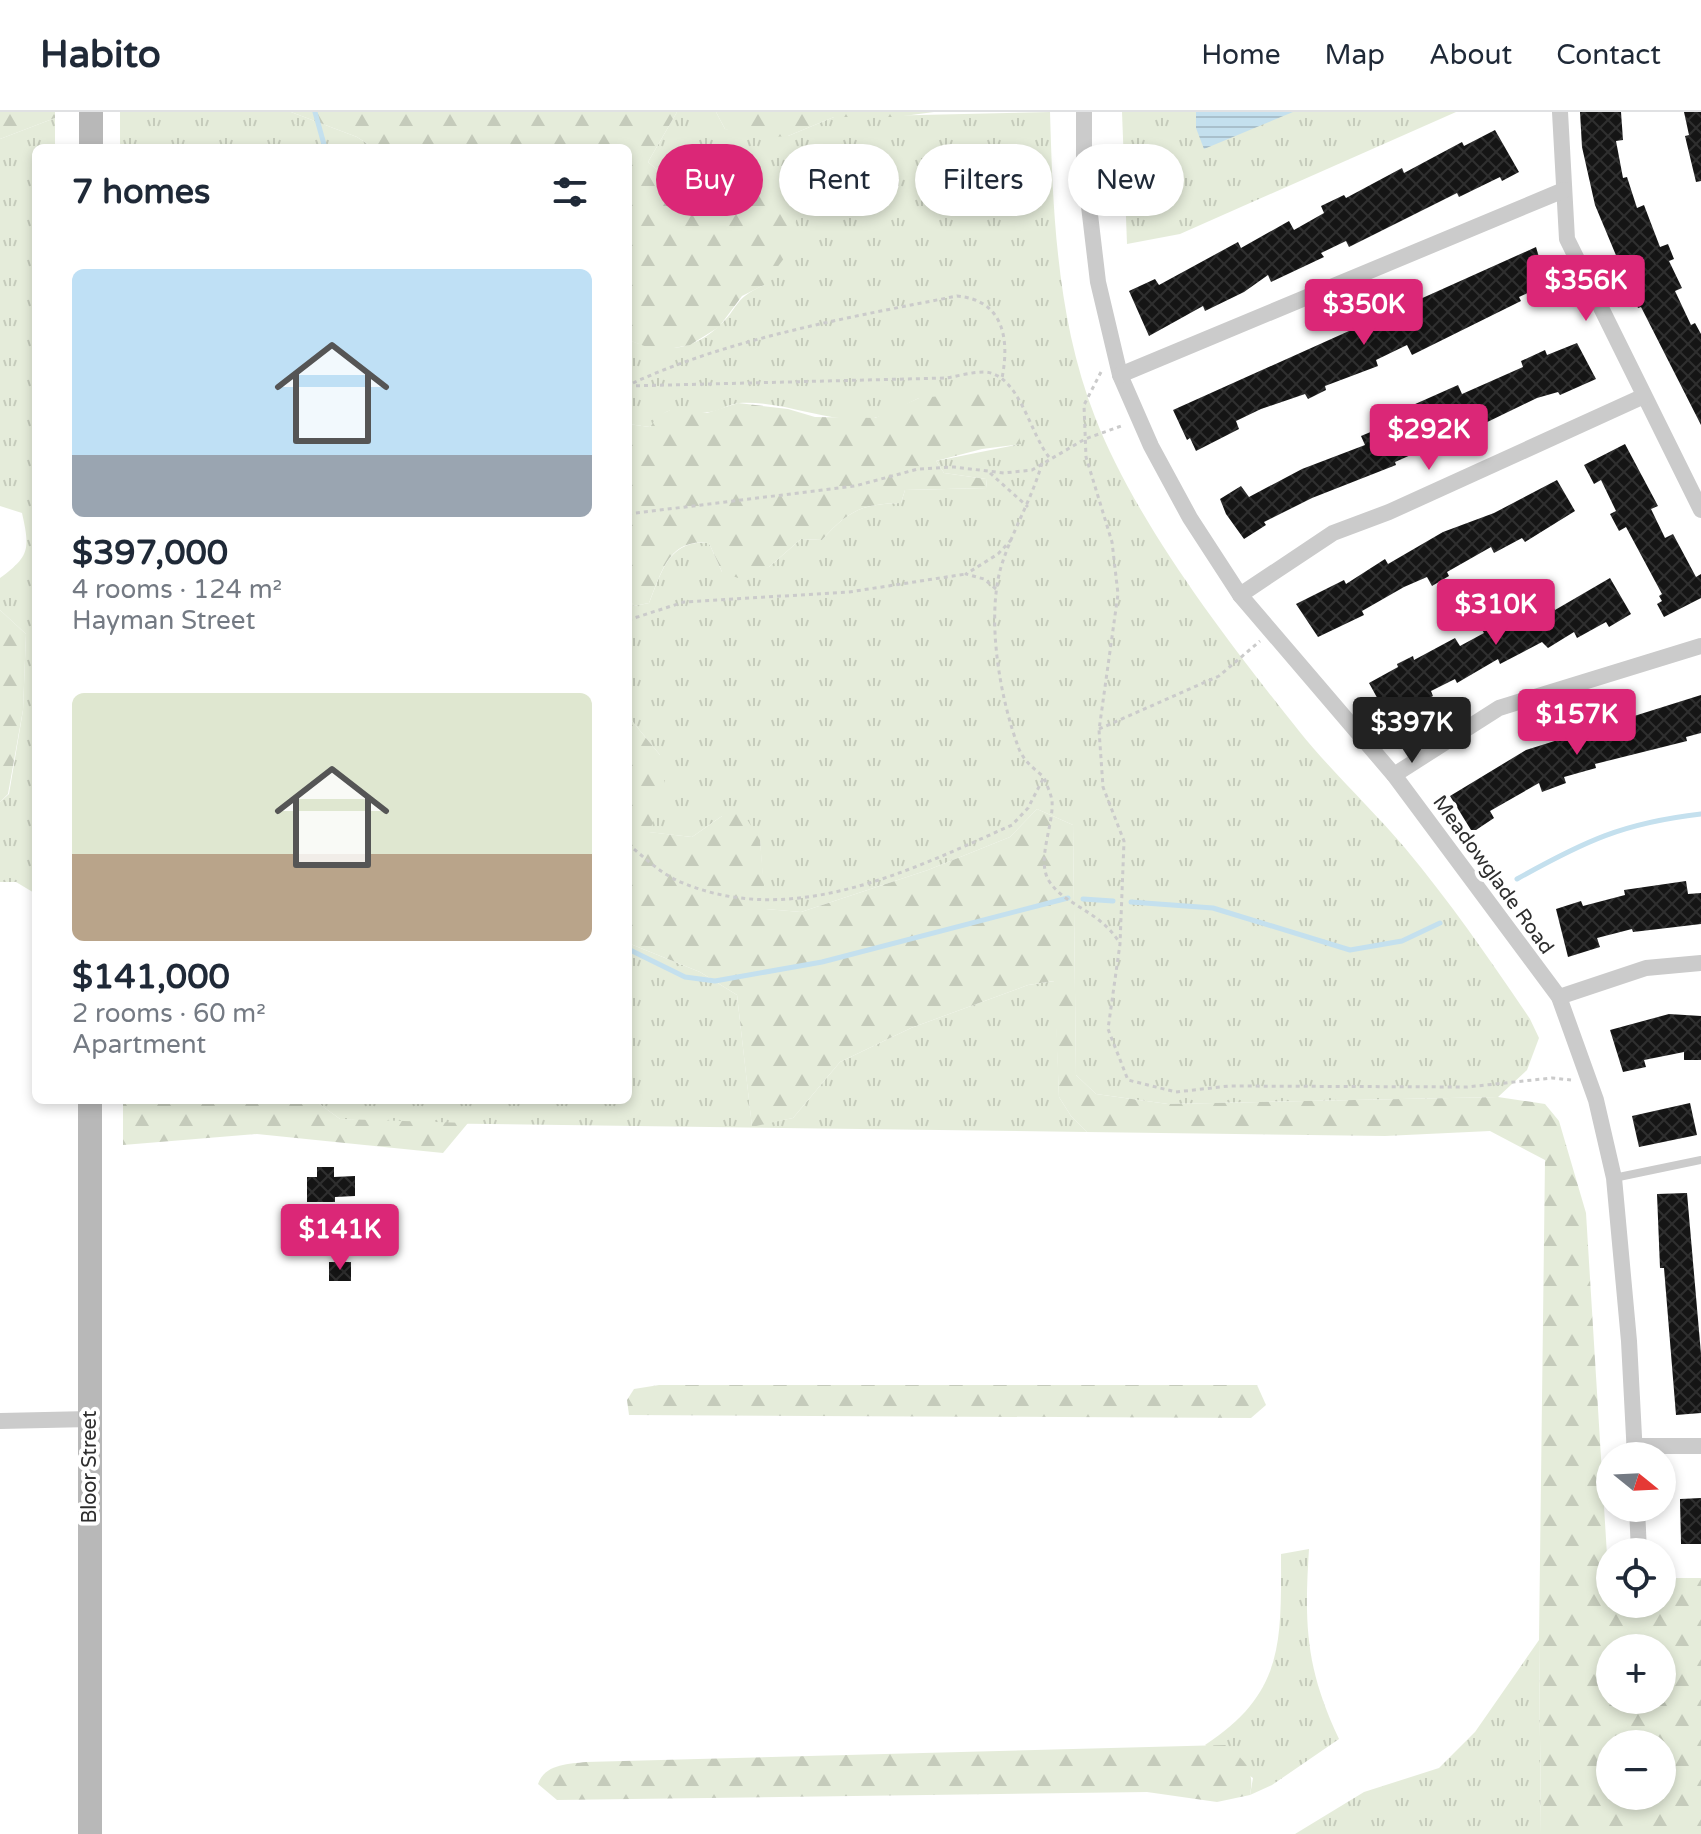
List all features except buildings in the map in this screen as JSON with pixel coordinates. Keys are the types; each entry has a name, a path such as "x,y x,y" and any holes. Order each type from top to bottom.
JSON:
{"main road":[{"path":"91,112 91,144"},
{"name":"Bloor Street","path":"90,1104 90,1834"}],"street":[{"name":"Meadowglade Road","path":"1084,112 1084,164 1098,282 1120,375 1190,518 1240,595 1394,775 1559,997 1589,1082 1614,1178 1629,1341 1634,1442"},
{"path":"1560,112 1567,239 1701,510"},
{"path":"1120,375 1564,190"},
{"path":"1240,595 1333,533 1389,512 1644,396"},
{"path":"1394,775 1499,708 1701,646"},
{"path":"1559,997 1646,968 1701,963"},
{"path":"0,1421 90,1419"},
{"path":"1676,1448 1701,1446"}],"lane":[{"path":"1614,1178 1701,1160"}],"path":[{"path":"632,384 683,360 741,344 957,296 975,297 991,308 1002,331 1007,355 1002,378"},
{"path":"1115,352 1084,405 1086,457 1112,542 1118,594 1099,730 1103,787 1124,841 1120,944 1108,1029 1128,1080 1176,1092 1229,1086 1467,1087 1552,1078 1589,1082"},
{"path":"632,385 946,378 987,372 1002,378 1050,457"},
{"path":"632,514 855,486 918,469 1032,470 1085,439 1139,418"},
{"path":"1042,463 1028,507 1001,568 997,590 994,614 1006,697 1020,751 1044,777 1052,799 1045,859 1047,878 1060,894 1108,924 1120,944"},
{"path":"987,471 1028,507"},
{"path":"632,619 684,602 849,592 966,574 998,554 1013,537"},
{"path":"966,574 984,579 997,590"},
{"path":"1099,730 1219,676 1272,631"},
{"path":"632,847 681,883 726,897 788,901 855,889 1012,825 1028,808 1044,777"}],"green space":[{"path":"0,112 55,112 55,118 0,139"},
{"path":"120,112 291,112 368,144 120,144"},
{"path":"291,112 677,112 648,162 656,169 656,216 763,216 763,189 779,195 779,216 797,216 788,253 764,285 742,296 719,327 690,345 658,351 632,341 632,144 368,144"},
{"path":"677,112 716,112 725,129 788,136 834,117 1050,112 1051,144 915,144 915,216 1052,216 1052,163 1059,266 1072,343 1095,417 1134,498 1214,620 1312,746 1422,868 1530,1019 1539,1038 1527,1070 1498,1097 1168,1104 1096,1094 1076,1075 1073,825 1037,809 1010,837 928,870 801,912 765,909 760,840 722,816 692,837 648,832 660,755 632,721 632,603 634,606 649,603 663,569 676,552 695,543 709,543 722,572 769,567 801,539 822,540 856,511 875,505 901,503 905,490 987,488 986,479 944,473 936,461 1020,444 919,398 874,418 840,418 773,405 739,403 710,412 672,410 665,412 650,427 632,425 632,341 664,348 696,342 718,327 746,295 764,285 733,216 763,216 763,144 658,144"},
{"path":"716,112 934,112 896,117 834,117 788,136 756,138 725,129"},
{"path":"1122,112 1456,112 1180,234 1127,244 1126,216 1184,216 1184,144 1123,144"},
{"path":"55,118 55,144 32,144 32,892 16,882 0,882 0,802 9,794 23,710 26,634 0,610 0,578 22,557 26,535 22,513 0,506 0,139"},
{"path":"656,148 656,169 648,162"},
{"path":"1006,390 1021,444 982,449 936,461 944,473 986,479 987,488 905,490 901,503 875,505 856,511 822,540 801,539 769,567 738,578 722,572 709,543 685,546 669,559 649,603 634,606 632,603 632,425 650,427 659,415 677,407 707,413 738,403 788,409 815,417 875,418 919,398"},
{"path":"0,610 26,634 23,710 8,794 0,802"},
{"path":"632,721 660,755 666,792 649,832 692,837 722,816 743,813 760,840 766,909 801,912 928,870 1010,837 1037,809 1073,825 1076,1075 1096,1094 1168,1104 1498,1097 1545,1104 1559,1121 1586,1213 1600,1442 1596,1442 1596,1522 1605,1522 1606,1538 1596,1538 1596,1618 1676,1618 1676,1578 1701,1578 1701,1834 1541,1834 1539,1640 1545,1160 1490,1131 1385,1136 1087,1132 1071,1116 1059,1097 1054,981 1028,985 911,1028 840,1062 793,1118 752,1127 737,995 700,972 632,945"},
{"path":"632,945 700,972 737,995 752,1126 793,1118 840,1062 911,1028 1028,985 1055,981 1059,1097 1071,1116 1087,1132 407,1123 340,1119 319,1104 632,1104"},
{"path":"123,1104 319,1104 340,1119 468,1123 443,1153 257,1134 123,1145"},
{"path":"659,1385 1257,1385 1266,1405 1251,1418 629,1415 627,1400 634,1389"},
{"path":"1309,1549 1307,1601 1310,1647 1320,1691 1339,1739 1272,1785 1250,1795 1253,1778 1205,1745 1251,1705 1264,1684 1278,1639 1281,1554"},
{"path":"1539,1640 1541,1834 1295,1834 1364,1792 1439,1768 1475,1732"},
{"path":"1225,1745 1238,1755 1250,1772 1250,1795 1217,1802 1147,1792 557,1800 538,1784 541,1777 552,1769 586,1762"}],"water":[{"path":"1196,112 1293,112 1204,149 1196,128"}],"waterway":[{"path":"315,112 324,144"},
{"path":"1517,879 1605,836 1649,823 1701,814"},
{"path":"632,951 685,977 715,981 822,962 1068,898"},
{"path":"1083,899 1113,901"},
{"path":"1131,902 1213,908 1350,950 1402,941 1440,923"}]}
